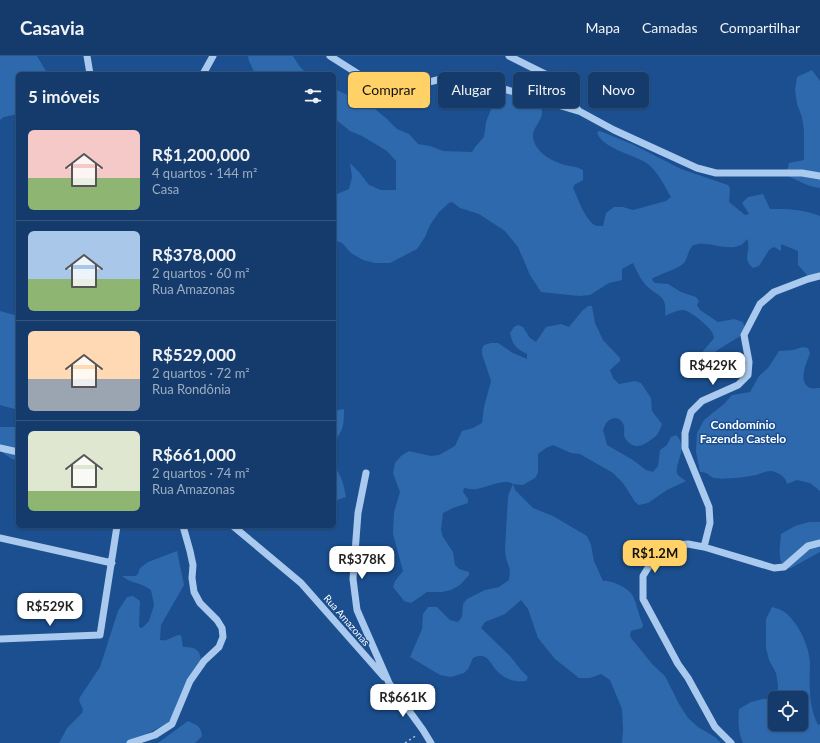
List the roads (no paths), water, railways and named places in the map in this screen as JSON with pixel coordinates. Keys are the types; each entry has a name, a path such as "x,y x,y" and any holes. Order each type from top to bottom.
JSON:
{"street":[{"path":"87,56 90,72"},
{"path":"204,72 213,56"},
{"path":"330,56 371,82 385,88 401,89 454,77 474,80 579,111 614,130 697,168 716,173 802,173 820,176"},
{"path":"509,56 549,76 579,111"},
{"path":"704,547 710,523 709,507 685,448 685,433 691,412 702,401 738,385 748,375 749,362 744,335 760,304 774,292 820,276"},
{"path":"0,448 16,452"},
{"path":"366,473 358,513 353,578 358,610 389,683 431,743"},
{"path":"0,639 100,635 117,528"},
{"path":"130,743 155,735 172,724 190,681 204,661 219,647 223,637 222,628 217,620 200,603 194,592 192,578 193,565 184,528"},
{"name":"Rua Amazonas","path":"235,528 301,583 389,683"},
{"path":"0,538 112,563"},
{"path":"731,743 715,727 643,600 643,576 654,558 676,545 688,544 704,547 774,568 784,567 808,546 820,543"}],"district":[{"name":"Condomínio Fazenda Castelo","path":"743,432"}]}
